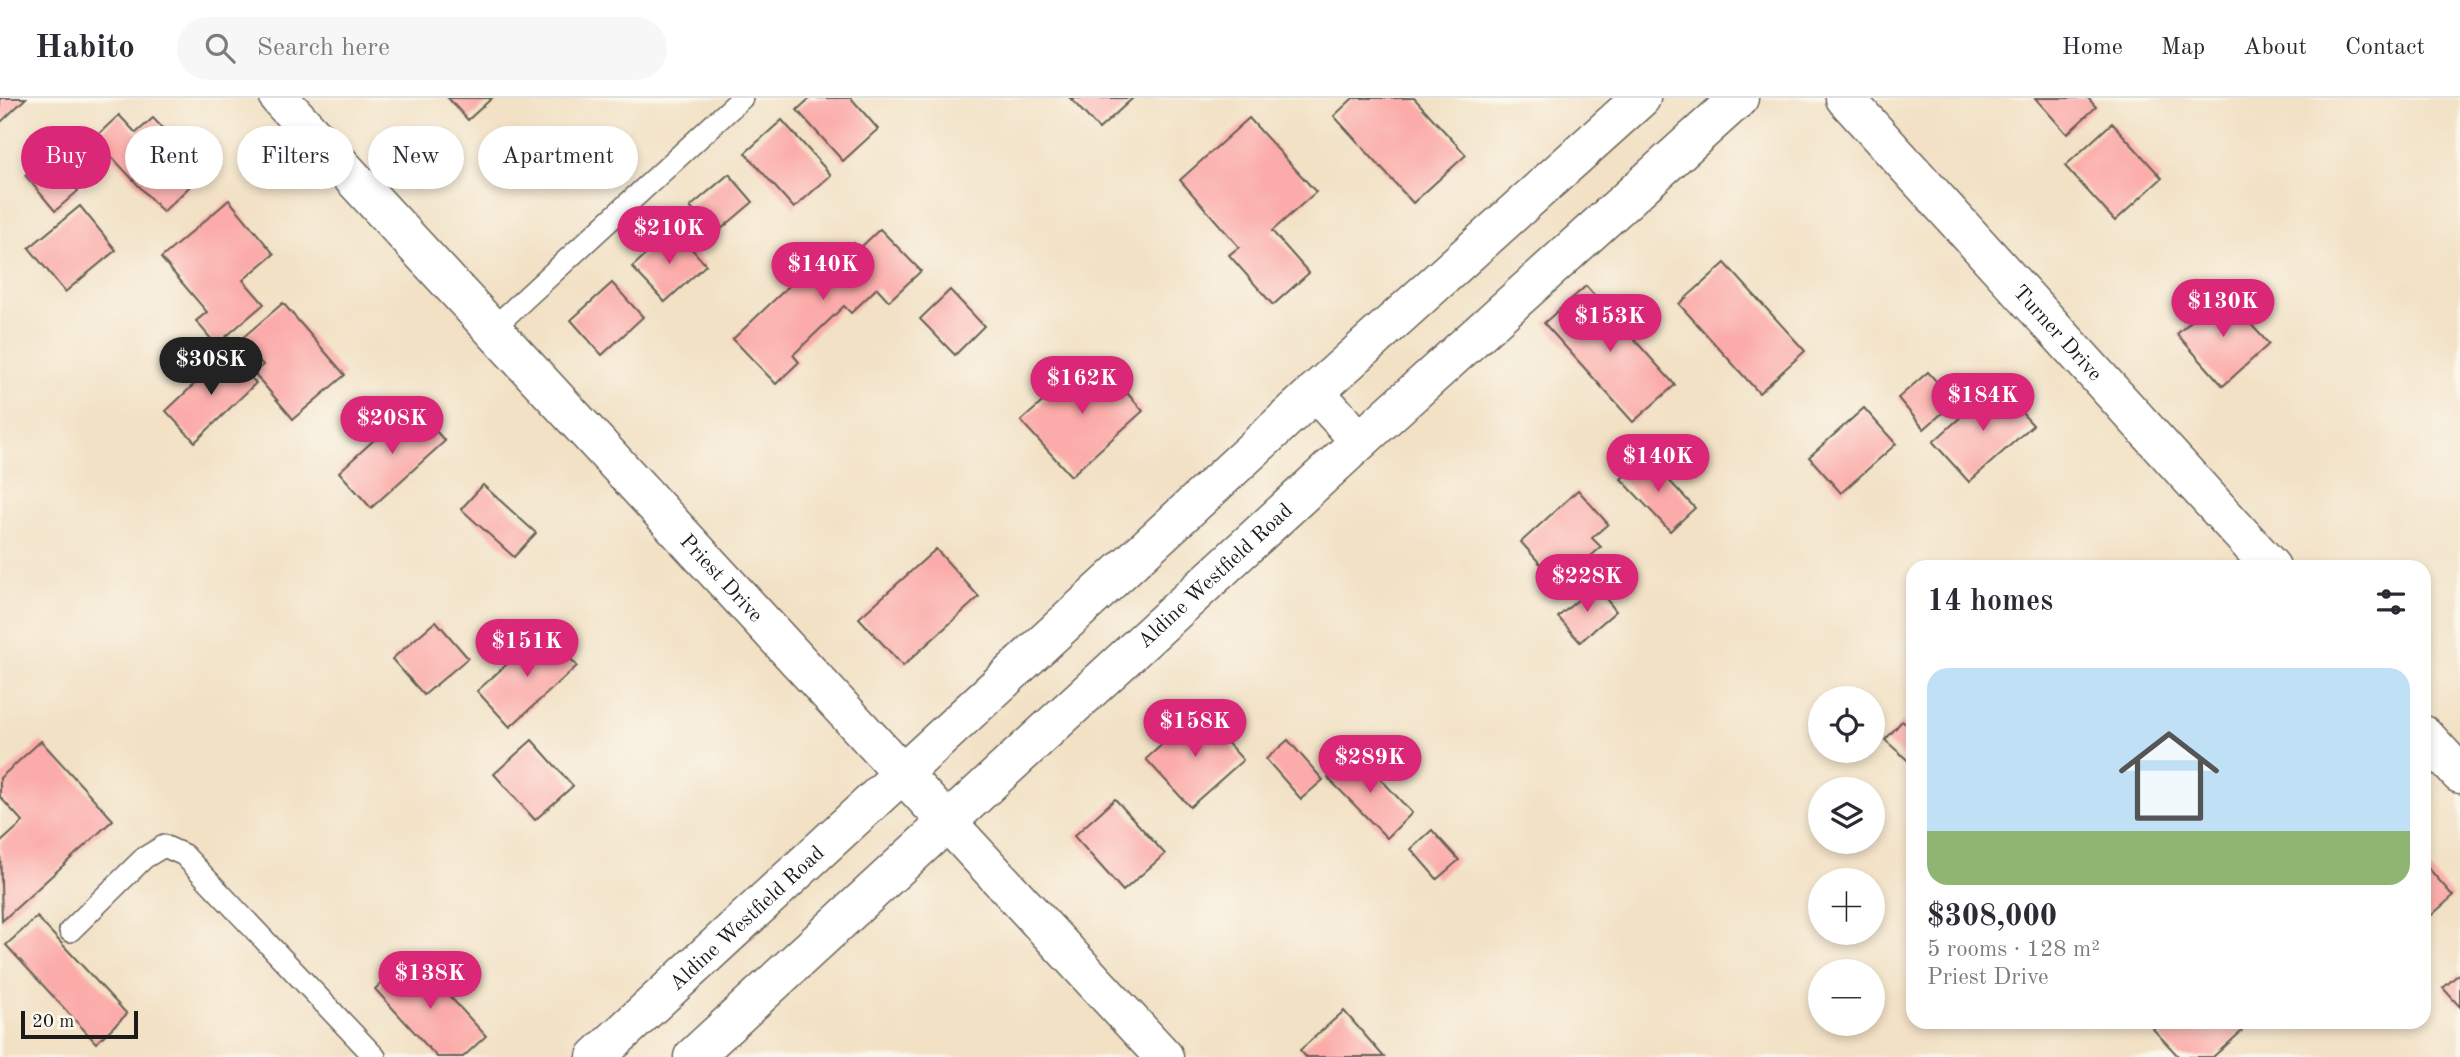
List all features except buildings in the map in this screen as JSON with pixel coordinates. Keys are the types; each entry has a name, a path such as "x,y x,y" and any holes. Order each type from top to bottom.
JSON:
{"main road":[{"name":"Priest Drive","path":"279,98 1164,1057"},
{"name":"Aldine Westfield Road","path":"596,1057 1315,392 1641,98"},
{"name":"Aldine Westfield Road","path":"693,1057 1360,441 1739,98"},
{"name":"Turner Drive","path":"1845,98 2265,560"},
{"path":"1315,392 1360,441"},
{"path":"2431,743 2460,774"}],"lane":[{"path":"492,329 741,98"},
{"path":"70,931 144,858 164,846 184,855 375,1057"}]}
